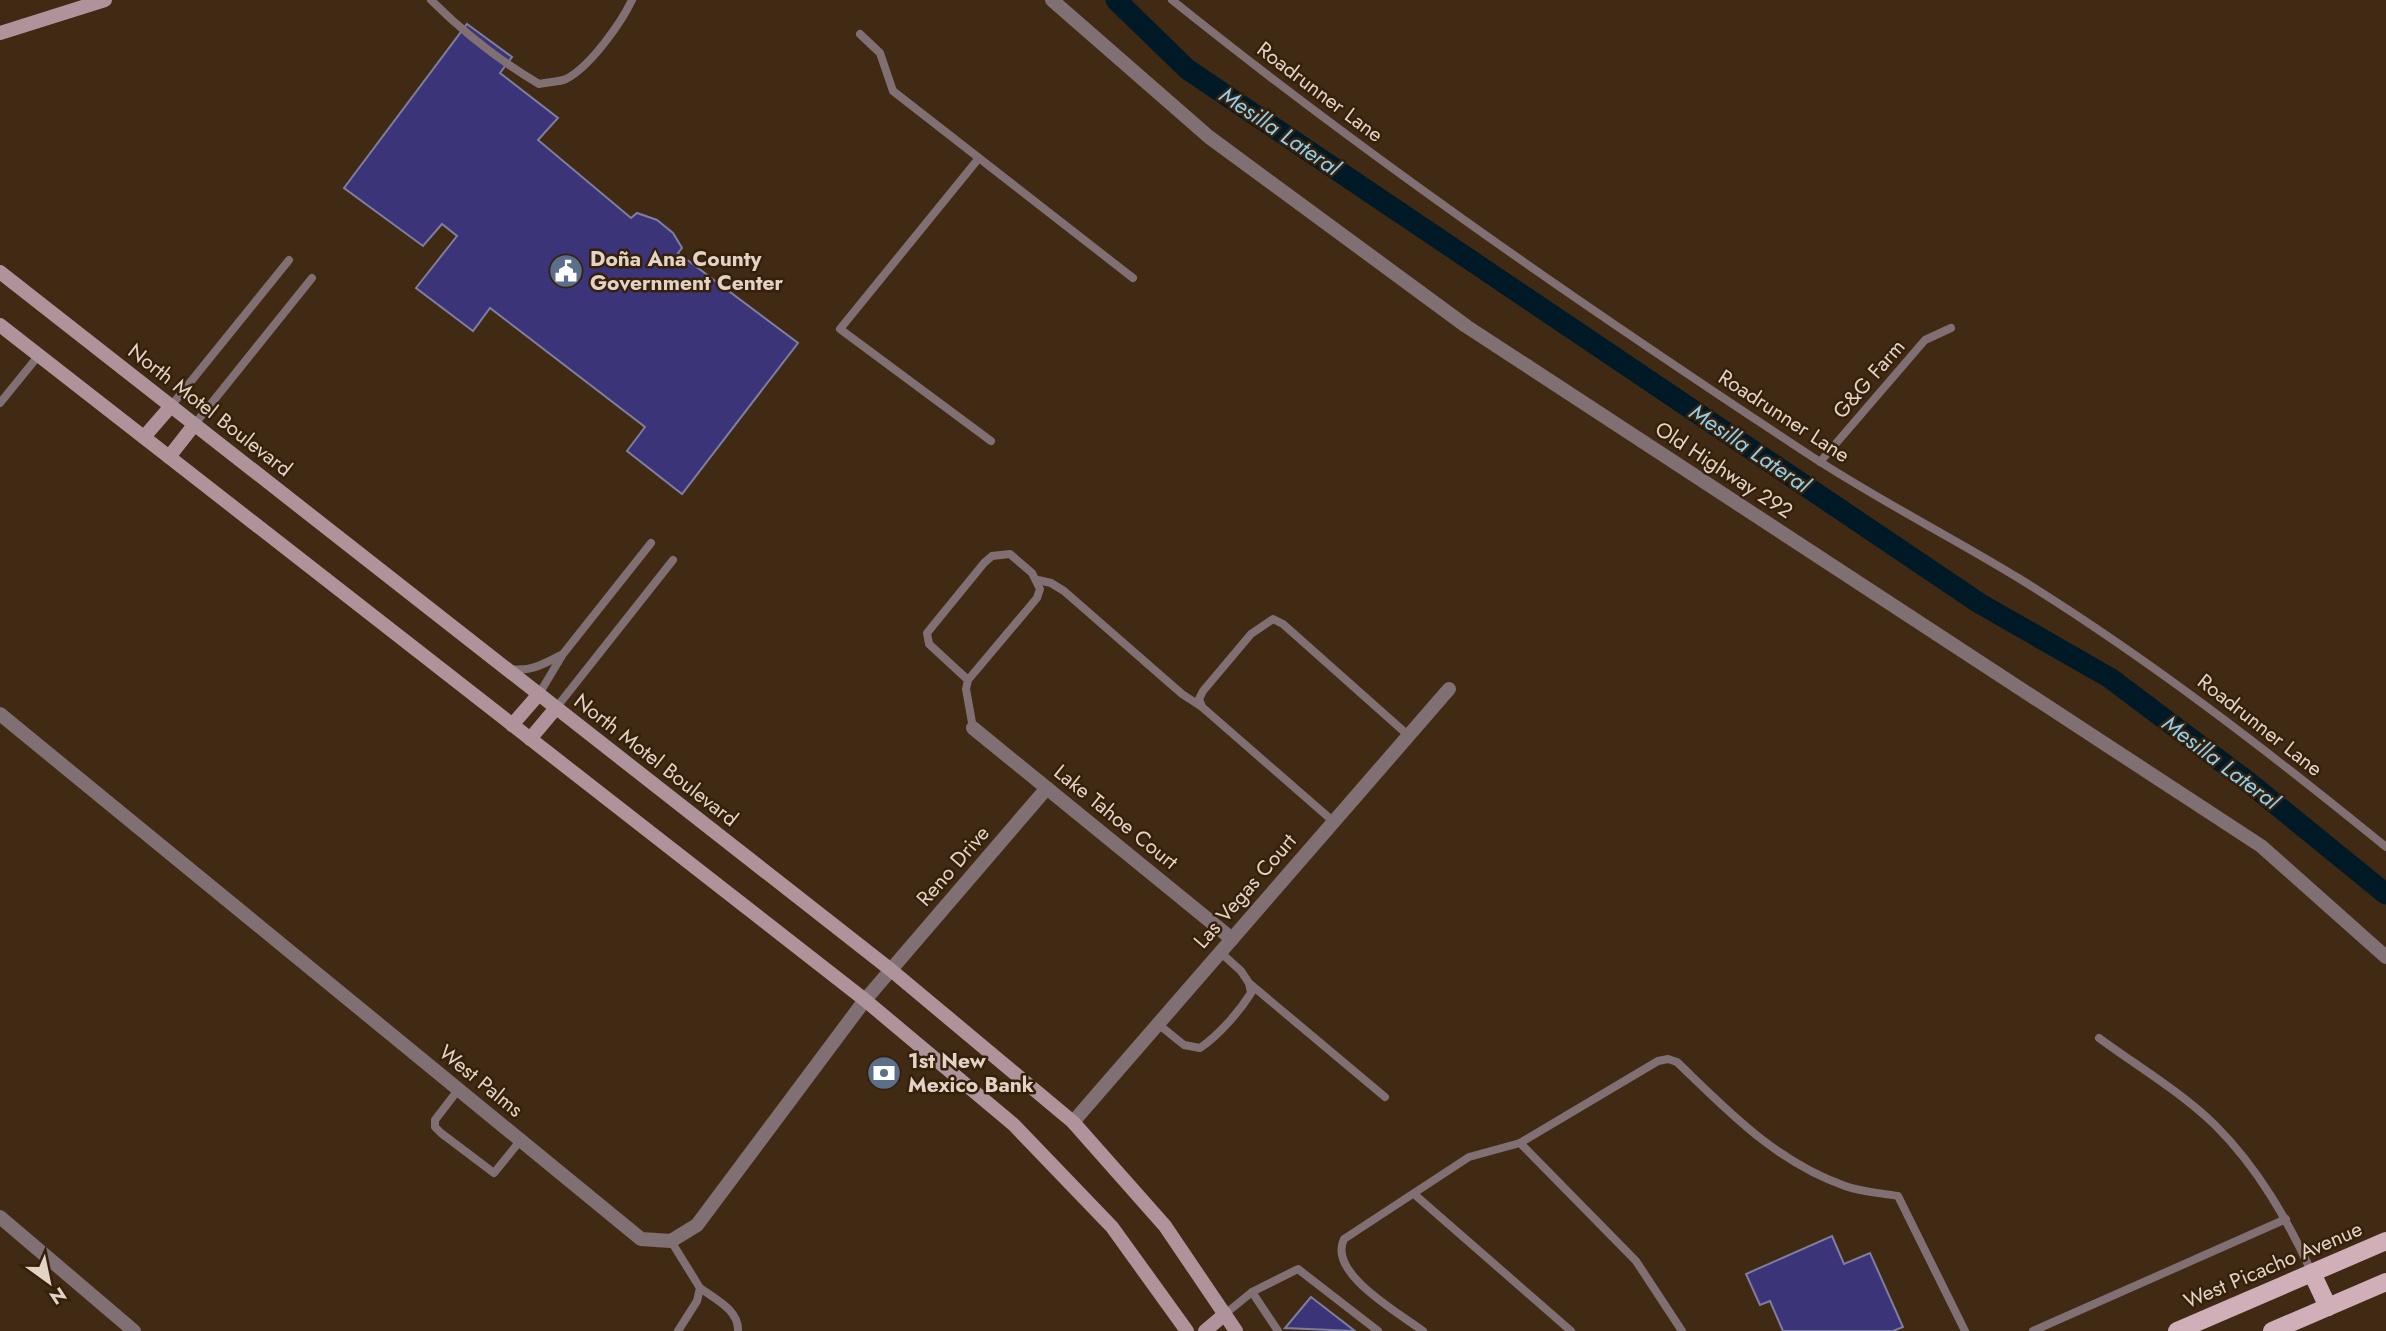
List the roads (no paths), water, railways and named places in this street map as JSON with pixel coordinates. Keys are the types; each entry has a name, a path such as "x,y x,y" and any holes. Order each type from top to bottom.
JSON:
{"main road":[{"path":"0,33 106,0"},
{"name":"North Motel Boulevard","path":"0,272 891,971 1073,1122 1165,1226 1236,1331"},
{"path":"0,325 865,1000 1014,1125 1112,1227 1186,1331"},
{"path":"144,437 171,406"},
{"path":"169,457 194,425"},
{"path":"512,725 538,694"},
{"path":"530,739 556,708"},
{"name":"West Picacho Avenue","path":"2177,1331 2386,1241"},
{"path":"2312,1273 2328,1307"},
{"path":"2272,1331 2386,1282"},
{"path":"1205,1331 1225,1314"}],"street":[{"name":"Old Highway 292","path":"1052,0 1209,137 1466,326 2261,846 2386,957"},
{"name":"Las Vegas Court","path":"1073,1122 1449,689"},
{"name":"West Palms","path":"0,715 641,1239 671,1241"},
{"name":"Lake Tahoe Court","path":"973,728 1232,939"},
{"name":"Reno Drive","path":"891,971 1047,788"},
{"path":"671,1241 697,1225 865,1000 891,971"},
{"path":"0,1217 134,1331"}],"lane":[{"path":"431,0 482,44 539,84 565,79 585,64 624,16 632,0"},
{"name":"Roadrunner Lane","path":"1172,0 1329,121 1577,299 1820,462 2020,579 2174,681 2240,729 2386,847"},
{"path":"860,34 880,53 893,91 1133,278"},
{"path":"979,158 841,329 991,441"},
{"path":"171,406 289,260"},
{"path":"194,425 312,278"},
{"name":"G&G Farm","path":"1820,462 1925,340 1951,328"},
{"path":"0,403 39,355"},
{"path":"538,694 564,654 650,542"},
{"path":"968,680 929,644 930,626 992,556 1010,554 1038,580 1051,583 1064,591 1334,822"},
{"path":"556,708 673,560"},
{"path":"973,728 966,689 968,680 1037,598 1038,580"},
{"path":"1202,707 1199,699 1203,691 1251,634 1273,619 1283,624 1409,736"},
{"path":"505,667 522,671 539,667 564,654"},
{"path":"1220,952 1249,982 1385,1097"},
{"path":"1158,1024 1184,1045 1200,1048 1210,1042 1251,993 1249,982"},
{"path":"2099,1038 2213,1123 2239,1150 2286,1219 2312,1273"},
{"path":"1423,1331 1362,1285 1340,1258 1340,1248 1352,1232 1469,1157 1520,1143 1658,1061 1668,1059 1678,1062 1728,1112 1778,1154 1846,1186 1898,1196 1965,1331"},
{"path":"458,1090 435,1120 435,1127 441,1133 494,1173 520,1141"},
{"path":"1520,1143 1636,1261 1682,1331"},
{"path":"1414,1194 1571,1331"},
{"path":"2034,1331 2286,1219"},
{"path":"671,1241 699,1288 733,1313 738,1321 738,1331"},
{"path":"1225,1314 1252,1292 1297,1269 1378,1331"},
{"path":"678,1331 697,1301 699,1288"},
{"path":"1252,1292 1278,1331"}],"waterway":[{"name":"Mesilla Lateral","path":"1116,0 1187,69 1979,603 2110,678 2247,781 2386,894"}],"place":[{"name":"Doña Ana County Government Center","path":"566,271"},
{"name":"1st New Mexico Bank","path":"884,1073"}]}
